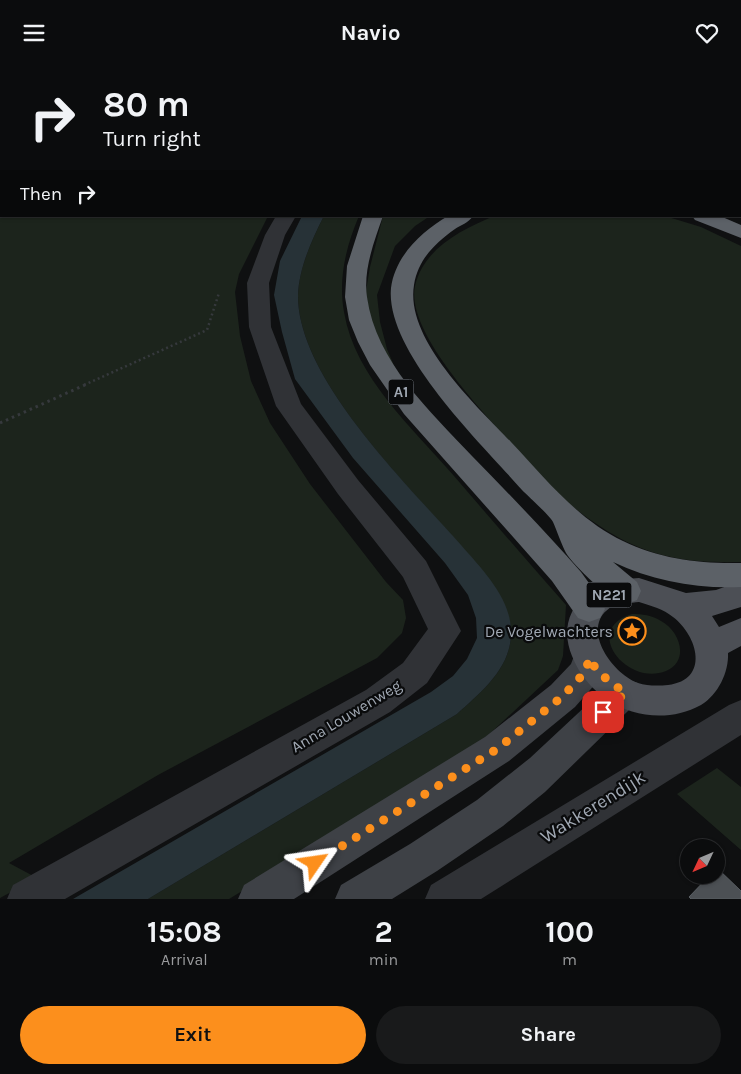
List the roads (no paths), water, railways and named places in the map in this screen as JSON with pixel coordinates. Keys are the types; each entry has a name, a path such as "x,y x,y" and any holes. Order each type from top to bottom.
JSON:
{"highway":[{"name":"A1","path":"373,217 357,266 356,297 366,333 379,359 398,388 424,420 567,577 589,609"},
{"name":"A1","path":"461,217 434,233 420,248 408,267 404,278 402,296 407,318 428,362 450,391 562,513 589,536 613,549 640,560 671,569 702,574 741,575"},
{"path":"704,217 741,232"},
{"name":"A1","path":"562,513 578,547 592,563 626,591"}],"main road":[{"name":"N221","path":"639,590 658,595 682,606 704,630 711,646 712,662 707,678 696,690 680,698 661,702 641,699 626,694 598,672 589,658 583,642 582,629 589,609 605,596 626,591 639,590"},
{"name":"N221","path":"682,606 716,603 741,593"},
{"path":"711,646 741,631"},
{"path":"258,899 497,749 563,696 586,671 589,658"},
{"path":"355,899 408,868 473,825 532,781 617,699 626,694"}],"street":[{"name":"Anna Louwenweg","path":"27,899 378,701 415,673 445,631 415,570 348,487 290,406 260,327 258,283 275,235 285,217"},
{"name":"Wakkerendijk","path":"445,899 741,716"}],"place":[{"name":"De Vogelwachters","path":"632,631"}]}
